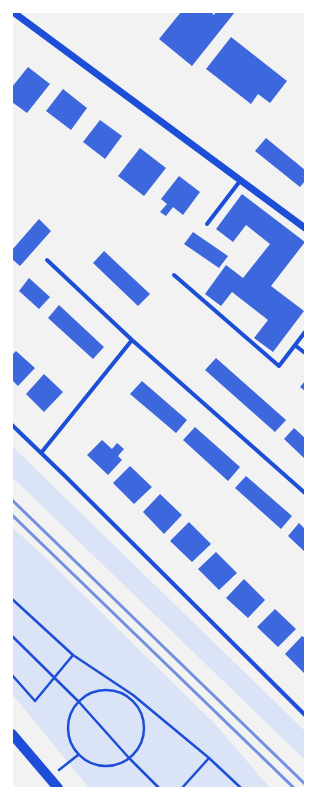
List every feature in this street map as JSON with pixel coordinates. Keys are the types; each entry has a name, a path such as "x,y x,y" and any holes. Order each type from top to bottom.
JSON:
{"main road":[{"path":"12,734 58,788"}],"street":[{"path":"13,12 305,228"},
{"path":"207,224 240,181"},
{"path":"47,260 132,340 305,493"},
{"path":"174,276 279,366 296,346 305,332"},
{"path":"41,453 132,340"},
{"path":"296,346 305,353"},
{"path":"12,425 305,715"}],"path":[{"path":"12,599 73,655 133,695 209,758 241,788"},
{"path":"12,636 55,677 129,758 159,788"},
{"path":"12,676 35,701 73,655"},
{"path":"98,691 120,693 129,699 137,707 142,717 143,729 142,740 129,758 120,763 99,766 89,763 78,755 68,736 68,724 72,712 79,702 88,695 98,691"},
{"path":"129,699 133,695"},
{"path":"50,778 78,755"},
{"path":"182,788 209,758"}],"shaded area":[{"path":"12,446 305,731 305,760 12,477"},
{"path":"12,527 49,561 215,724 270,788 89,788 12,694"}],"building":[{"path":"181,12 211,12 214,15 216,12 235,12 192,66 159,39"},
{"path":"231,37 287,81 270,103 258,94 251,104 206,69"},
{"path":"28,67 50,84 27,113 12,102 12,87"},
{"path":"63,89 87,108 71,130 46,111"},
{"path":"100,120 122,136 105,159 83,142"},
{"path":"266,138 305,170 305,181 300,187 255,151"},
{"path":"140,148 166,168 144,196 118,176"},
{"path":"179,176 200,192 183,215 173,207 166,216 160,212 167,204 161,199"},
{"path":"242,194 305,242 271,286 304,311 273,352 254,338 268,320 232,292 221,306 205,294 226,265 243,278 270,244 246,225 233,242 216,229"},
{"path":"39,219 51,231 20,266 12,259 12,250"},
{"path":"193,232 228,256 219,268 184,244"},
{"path":"104,251 150,294 138,306 93,263"},
{"path":"29,278 50,297 39,309 19,291"},
{"path":"59,305 104,347 93,359 48,318"},
{"path":"16,351 35,368 18,386 12,380 12,355"},
{"path":"216,358 286,420 275,432 205,370"},
{"path":"44,374 63,392 44,412 26,394"},
{"path":"142,381 187,420 176,433 130,394"},
{"path":"305,381 305,391 300,387"},
{"path":"195,427 240,467 228,481 183,440"},
{"path":"294,428 305,438 305,459 284,439"},
{"path":"102,440 112,449 117,443 124,449 118,456 122,460 108,475 87,455"},
{"path":"130,466 152,487 134,504 113,483"},
{"path":"246,476 292,516 281,529 235,488"},
{"path":"160,494 182,515 164,534 143,512"},
{"path":"189,522 211,544 192,562 170,541"},
{"path":"299,523 305,529 305,552 288,536"},
{"path":"216,552 237,573 219,590 198,569"},
{"path":"244,579 265,600 248,618 226,598"},
{"path":"275,609 296,629 278,647 257,627"},
{"path":"302,636 305,638 305,674 285,654"}],"railway":[{"path":"12,500 305,784"},
{"path":"12,515 294,788"}]}
